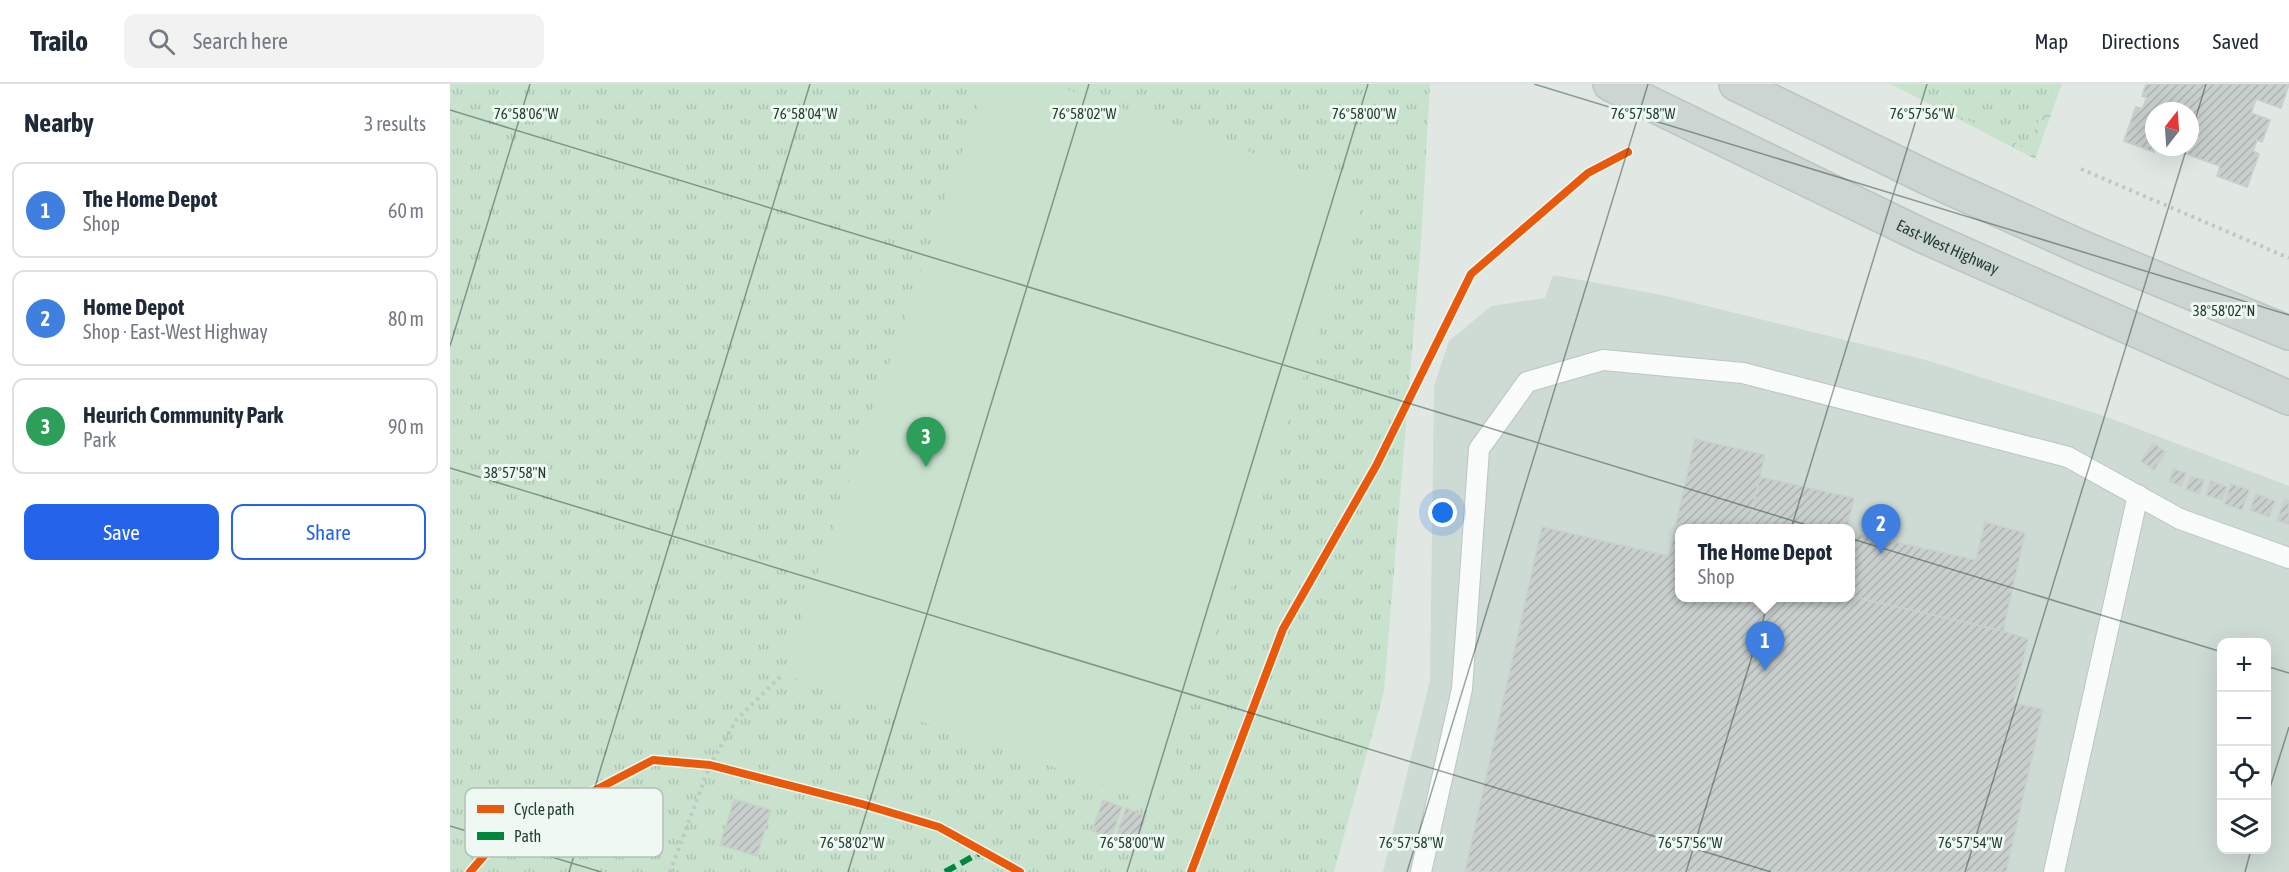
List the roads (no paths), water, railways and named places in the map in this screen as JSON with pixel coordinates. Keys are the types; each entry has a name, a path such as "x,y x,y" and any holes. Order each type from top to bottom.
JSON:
{"main road":[{"name":"East-West Highway","path":"1610,84 1923,236 2289,398"},
{"path":"1736,84 1928,178 2083,248 2289,333"}],"lane":[{"path":"1421,872 1462,689 1479,448 1527,382 1603,360 1743,373 2068,457 2180,519 2289,558"},
{"path":"2054,872 2138,495"}],"place":[{"name":"Heurich Community Park","path":"926,467"},
{"name":"Home Depot","path":"1881,554"},
{"name":"The Home Depot","path":"1765,671"}]}
